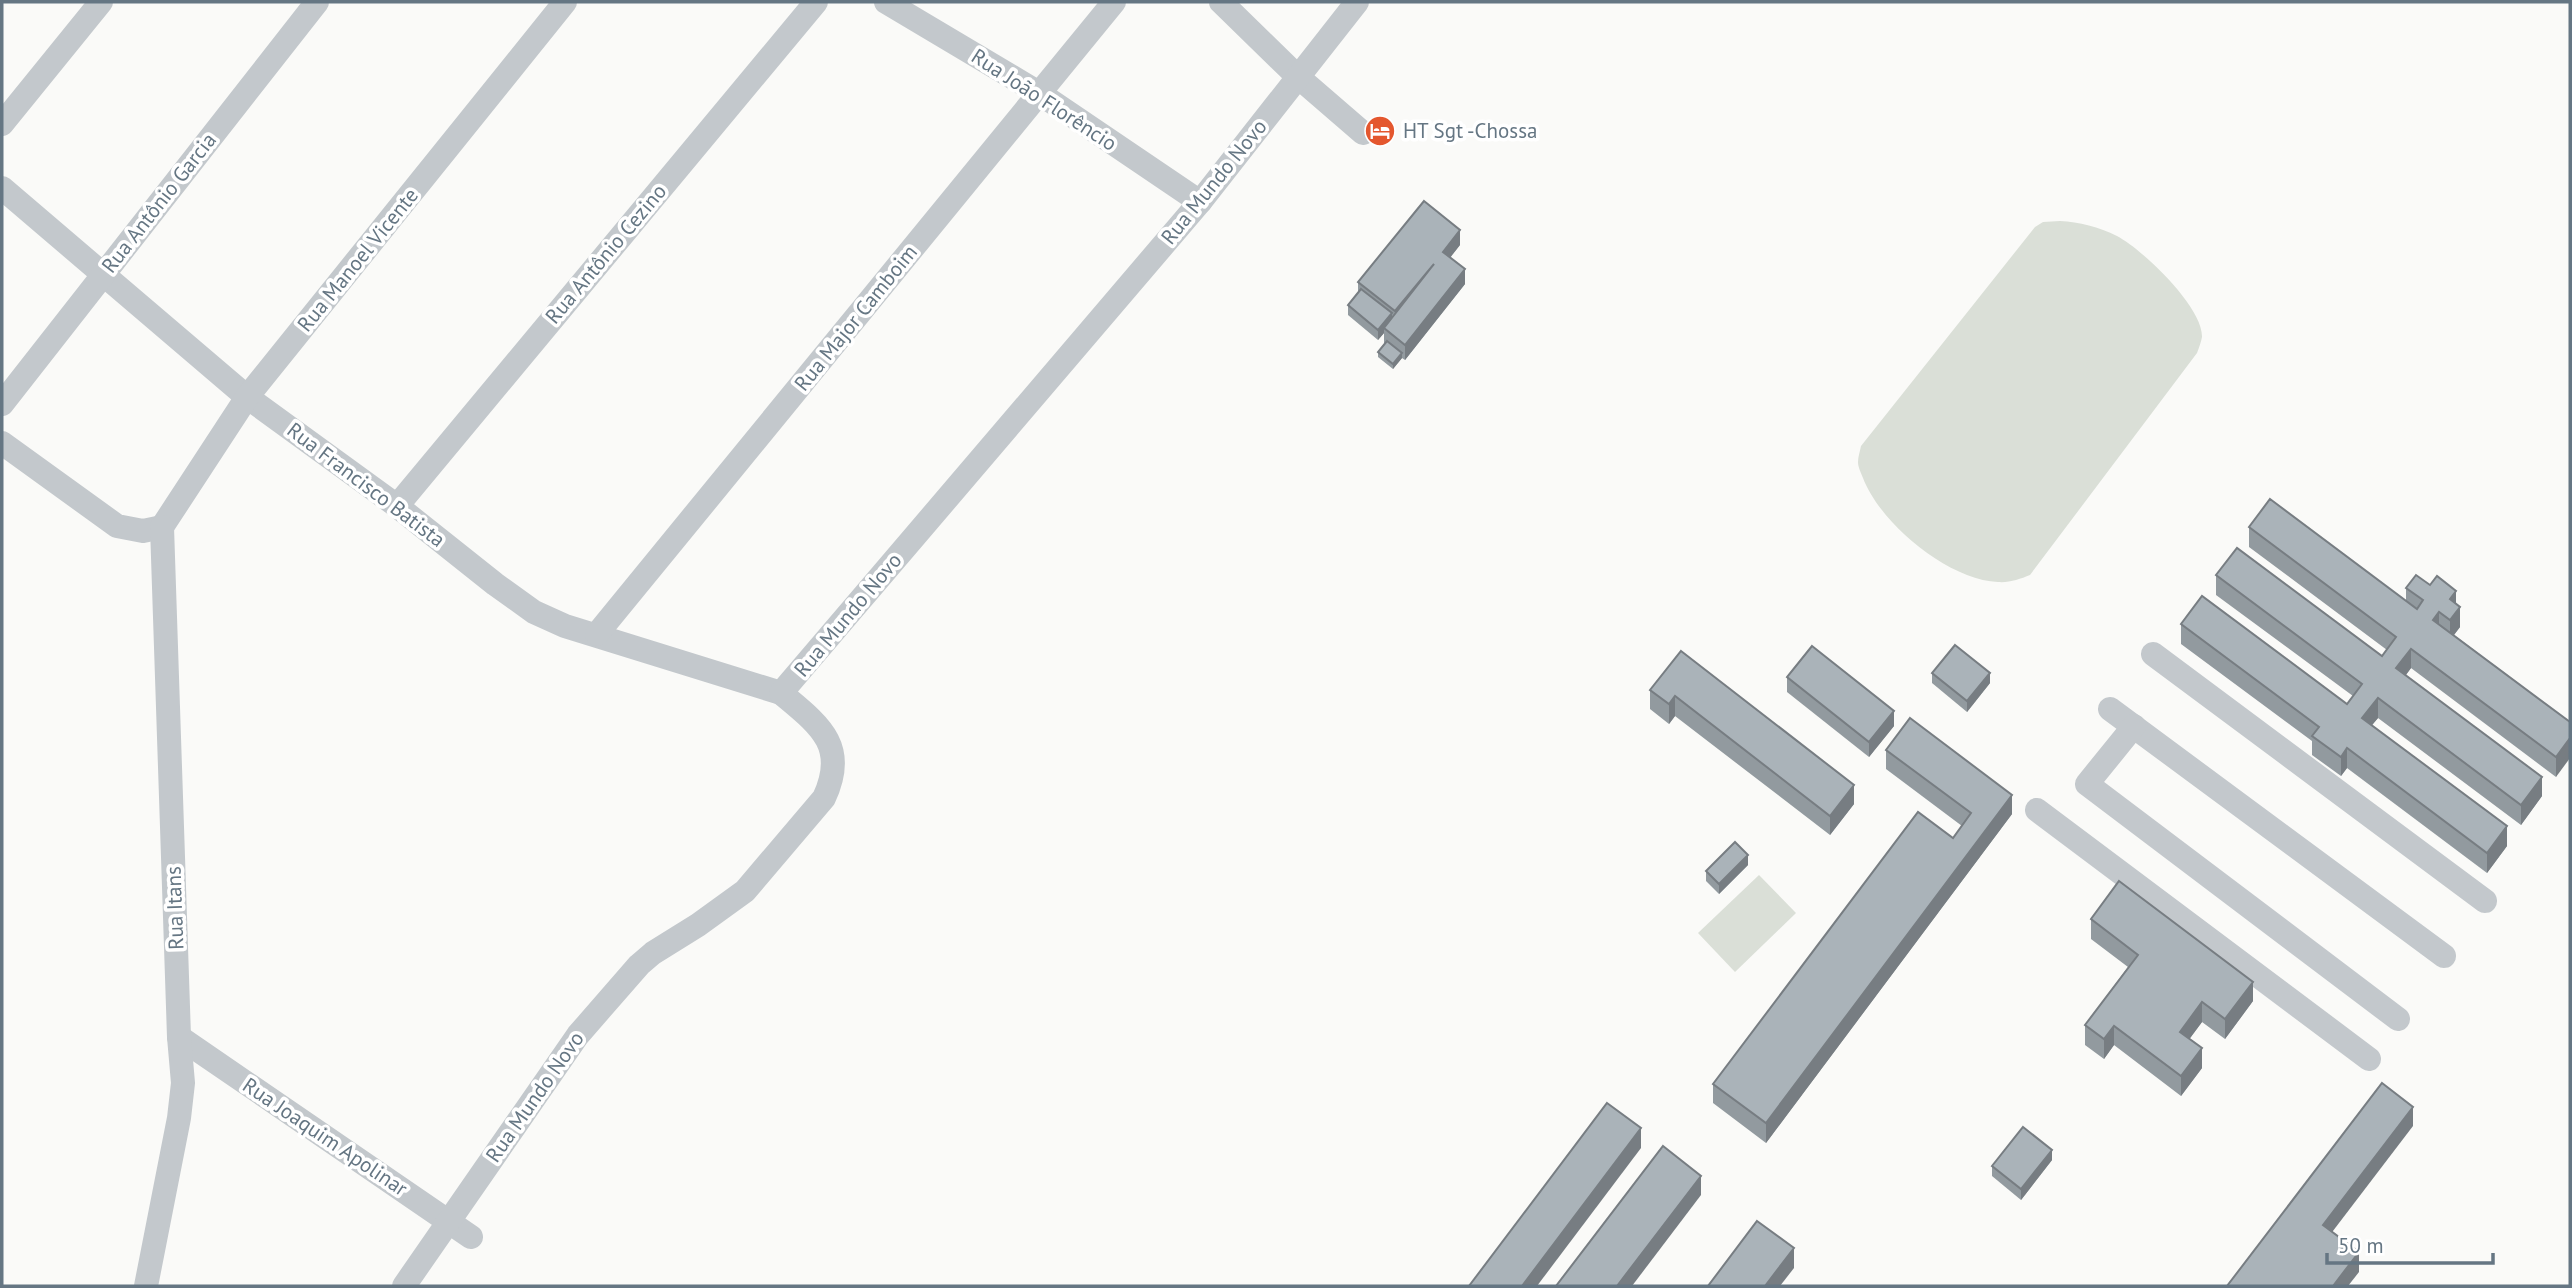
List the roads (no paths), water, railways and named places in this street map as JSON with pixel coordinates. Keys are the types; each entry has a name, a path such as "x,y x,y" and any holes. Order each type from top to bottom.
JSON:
{"street":[{"path":"2,124 101,2"},
{"name":"Rua Antônio Garcia","path":"2,404 317,2"},
{"name":"Rua Manoel Vicente","path":"162,527 247,397 565,2"},
{"name":"Rua Antônio Cezino","path":"397,506 816,2"},
{"name":"Rua João Florêncio","path":"886,2 1040,93 1200,202"},
{"name":"Rua Major Camboim","path":"597,634 1114,2"},
{"path":"1221,2 1297,76 1363,133"},
{"name":"Rua Mundo Novo","path":"404,1286 578,1034 639,965 653,953 745,891 824,798 831,783 833,766 827,737 820,725 781,693 1200,202 1357,2"},
{"name":"Rua Francisco Batista","path":"2,188 247,397 397,506 534,612 565,626 781,693"},
{"path":"2,443 117,526 143,531 162,527"},
{"name":"Rua Itans","path":"146,1286 179,1118 183,1083 179,1037 162,527"},
{"path":"2152,654 2485,901"},
{"path":"2110,709 2444,956"},
{"path":"2134,726 2087,784 2398,1019"},
{"path":"2037,810 2369,1059"},
{"name":"Rua Joaquim Apolinar","path":"179,1037 471,1237"}],"place":[{"name":"HT Sgt -Chossa","path":"1380,131"}]}
